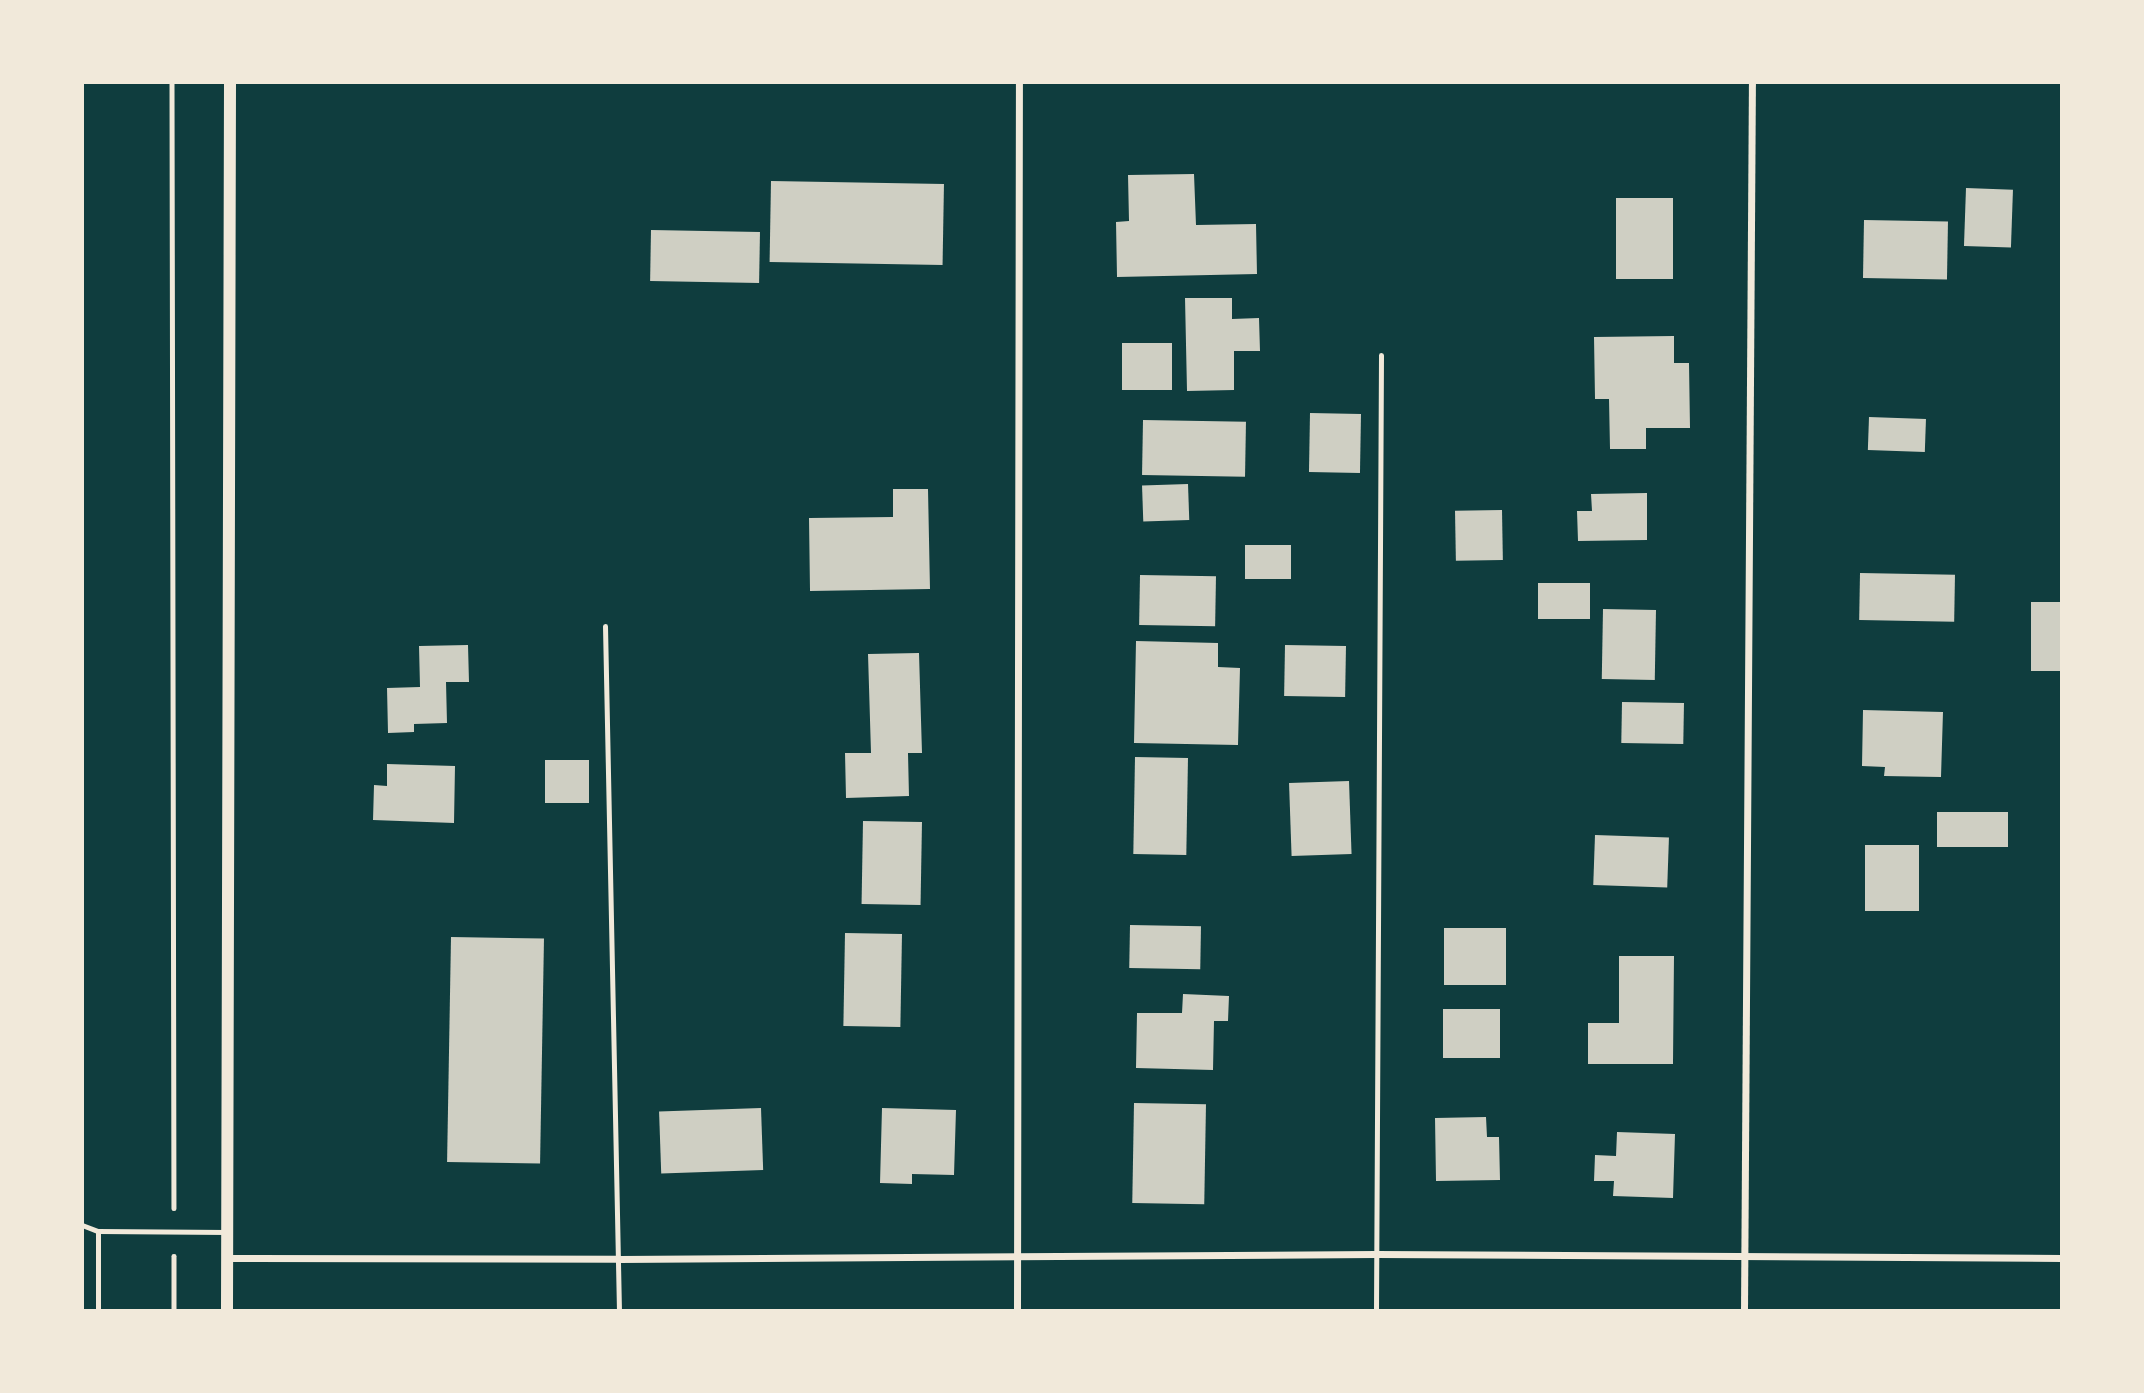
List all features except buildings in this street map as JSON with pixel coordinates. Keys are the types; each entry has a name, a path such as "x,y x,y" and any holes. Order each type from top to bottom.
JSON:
{"street":[{"path":"227,1311 230,82"},
{"path":"1017,1311 1019,82"},
{"path":"1744,1311 1752,82"},
{"path":"227,1258 619,1259 1376,1254 2062,1258"}],"lane":[{"path":"1376,1311 1381,355"},
{"path":"604,626 619,1311"},
{"path":"82,1225 97,1231 227,1232"},
{"path":"97,1231 98,1311"}],"path":[{"path":"172,82 174,1311"}]}
